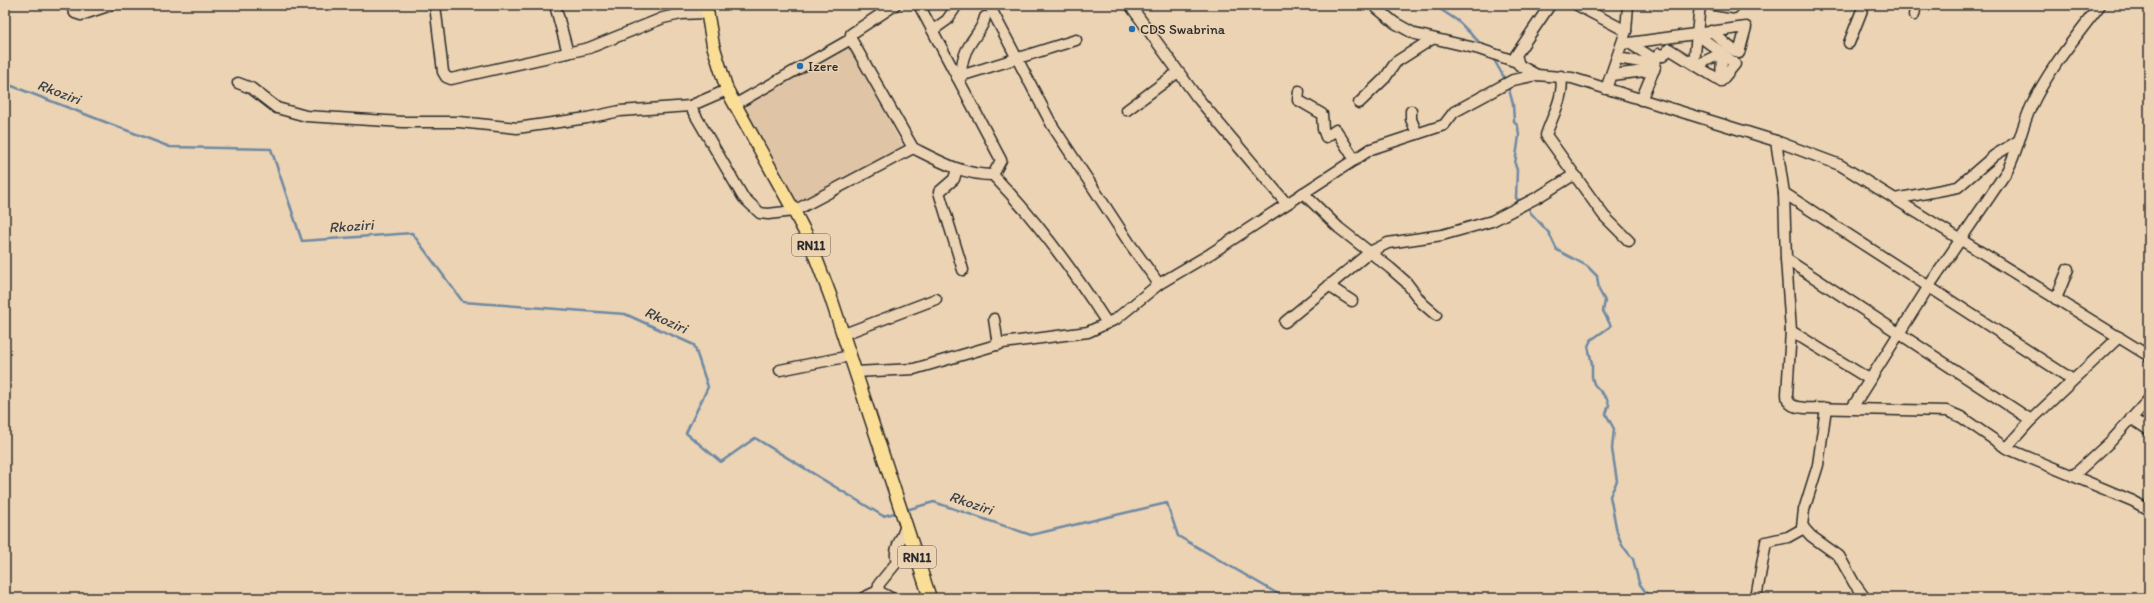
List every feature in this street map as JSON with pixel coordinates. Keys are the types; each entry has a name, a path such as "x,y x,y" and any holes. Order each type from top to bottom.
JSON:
{"main road":[{"name":"RN11","path":"706,9 720,73 727,90 809,240 844,334 855,372 898,496 930,598"}],"street":[{"path":"71,5 75,13 82,15 111,5"},
{"path":"435,5 443,72 449,79 568,52 610,40 663,18 706,9"},
{"path":"556,5 568,52"},
{"path":"895,5 858,28 851,34 851,39 912,148 957,170 976,175 993,175 1027,211 1071,268 1107,323"},
{"path":"919,5 959,77 1001,160 993,175"},
{"path":"934,30 947,20 957,5"},
{"path":"989,5 1052,125 1130,244 1159,284"},
{"path":"1130,5 1178,72 1236,146 1286,203"},
{"path":"1373,5 1404,29 1432,39 1479,49 1517,62 1519,65 1537,76"},
{"path":"1517,62 1516,55 1550,5"},
{"path":"1577,5 1626,31"},
{"path":"1606,89 1617,58 1625,43 1628,5"},
{"path":"1714,5 1733,8"},
{"path":"1849,43 1864,5"},
{"path":"1852,408 1929,286 2007,171 2013,160 2018,141 2032,106 2044,84 2069,46 2100,5"},
{"path":"959,77 962,64 970,44 983,26 985,16"},
{"path":"1625,43 1653,39 1703,22"},
{"path":"1703,22 1721,53 1735,64 1721,81"},
{"path":"1695,64 1703,22"},
{"path":"736,104 851,39"},
{"path":"1359,103 1385,78 1396,62 1432,39"},
{"path":"1653,39 1657,61"},
{"path":"959,77 1076,40"},
{"path":"1625,43 1657,61"},
{"path":"1641,100 1657,61 1669,49 1721,81"},
{"path":"1695,64 1721,53"},
{"path":"1708,72 1721,53"},
{"path":"1721,53 1721,81"},
{"path":"1504,58 1515,70 1518,78"},
{"path":"1617,58 1657,61"},
{"path":"1611,75 1657,61"},
{"path":"1127,110 1178,72"},
{"path":"855,372 914,369 998,344 1088,332 1116,319 1159,284 1210,254 1286,203 1371,149 1444,125 1454,112 1503,84 1518,78 1537,76 1561,76 1606,89 1776,141 1840,165 2149,356"},
{"path":"1561,76 1562,82 1558,105 1546,135 1611,224 1629,241"},
{"path":"238,83 251,88 277,108 306,116 403,122 459,122 502,128 517,128 620,112 690,106 727,90"},
{"path":"1299,91 1298,100 1322,114 1323,129 1326,137 1336,130 1355,160"},
{"path":"690,106 742,197 760,213 768,214 794,211 912,148"},
{"path":"1411,111 1411,119 1417,134"},
{"path":"1776,141 1784,193 1786,259 1791,331 1787,399 1794,407 1947,411 1961,417 2006,448 2149,510"},
{"path":"1895,199 1958,186 1995,155 2018,141"},
{"path":"957,170 954,179 939,192 963,270"},
{"path":"1285,322 1370,252 1388,243 1442,235 1492,221 1538,197 1572,176 1576,176"},
{"path":"1784,193 2073,380"},
{"path":"1302,194 1339,228 1406,282 1422,303 1436,315"},
{"path":"1786,259 1900,332 2031,420"},
{"path":"2056,299 2068,269"},
{"path":"1330,284 1335,290 1352,301"},
{"path":"844,334 936,299"},
{"path":"994,320 998,344"},
{"path":"1791,331 1869,380"},
{"path":"2006,448 2031,420 2119,337"},
{"path":"780,370 850,356"},
{"path":"2073,476 2149,399"},
{"path":"1826,408 1818,465 1802,521 1804,528 1811,536 1839,556 1854,583 1865,598"},
{"path":"2131,418 2149,430"},
{"path":"878,591 879,584 897,562 894,554 904,534 905,519"},
{"path":"1756,598 1766,542 1788,536 1804,528"},
{"path":"863,598 878,591"},
{"path":"878,591 890,598"}],"shaded area":[{"path":"849,46 903,147 794,207 738,106"}],"waterway":[{"path":"1434,5 1458,21 1483,46"},
{"path":"1493,58 1506,81"},
{"name":"Rkoziri","path":"5,88 12,86 170,147 271,149 302,241 412,233 463,302 625,314 694,345 708,387 686,433 721,462 755,438 883,516 899,512"},
{"path":"1508,86 1513,104 1514,121 1518,127 1519,136 1515,164 1517,170 1516,198 1518,200 1524,200"},
{"path":"1529,204 1530,212 1549,233 1557,250 1587,266 1597,276 1599,290 1605,301 1603,311 1611,326 1591,340 1588,346 1594,384 1607,399 1609,405 1606,414 1614,429 1612,449 1617,481 1610,496 1617,532 1622,545 1633,559 1639,583 1650,598"},
{"name":"Rkoziri","path":"906,510 934,502 1031,535 1167,503 1178,536 1285,598"}],"place":[{"name":"CDS Swabrina","path":"1132,29"},
{"name":"Izere","path":"800,66"}]}
